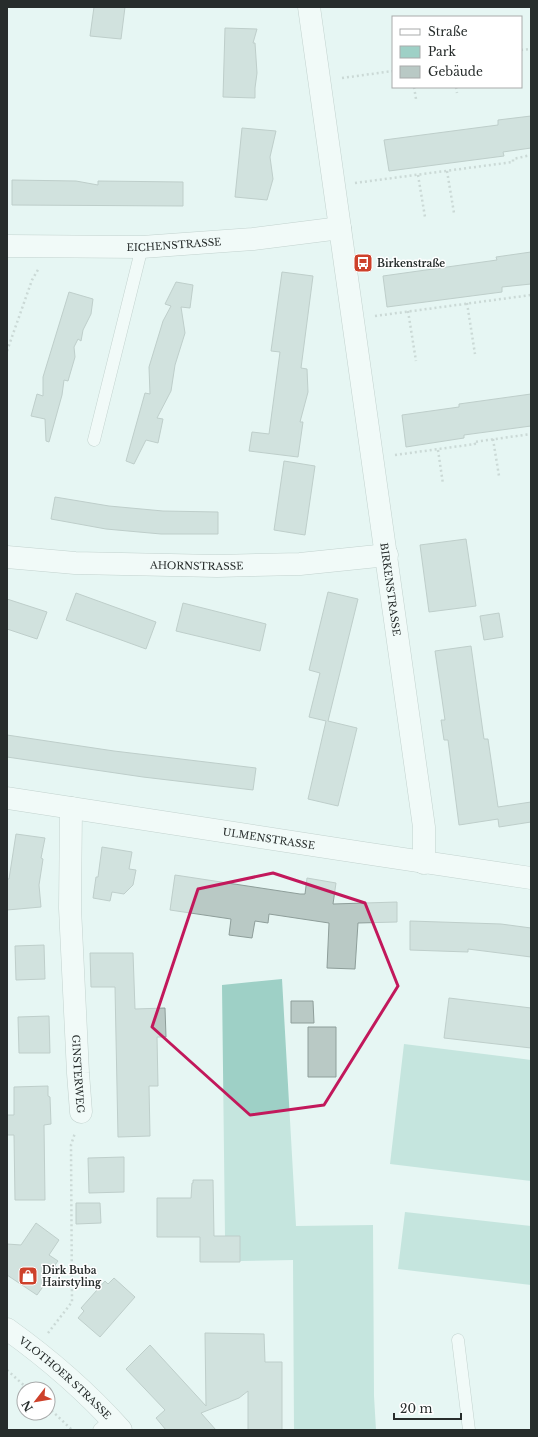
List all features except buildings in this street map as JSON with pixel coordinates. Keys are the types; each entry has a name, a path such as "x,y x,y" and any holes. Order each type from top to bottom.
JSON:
{"street":[{"name":"BIRKENSTRASSE","path":"310,7 424,827 424,863"},
{"name":"EICHENSTRASSE","path":"7,246 142,247 253,239 340,228"},
{"name":"AHORNSTRASSE","path":"7,556 75,563 217,566 300,564 387,555"},
{"name":"ULMENSTRASSE","path":"7,798 424,863 531,878"},
{"name":"GINSTERWEG","path":"71,808 70,908 81,1112"},
{"name":"VLOTHOER STRASSE","path":"7,1329 35,1349 96,1402 110,1426"}],"lane":[{"path":"94,440 142,247"},
{"path":"458,1340 469,1430"}],"path":[{"path":"320,81 392,71"},
{"path":"414,88 416,98"},
{"path":"456,88 457,93"},
{"path":"334,186 513,162 513,159 531,155"},
{"path":"447,171 454,213"},
{"path":"418,175 425,217"},
{"path":"7,351 32,280 51,247"},
{"path":"353,318 531,295"},
{"path":"467,303 475,354"},
{"path":"408,311 416,361"},
{"path":"373,458 438,450 475,444 474,442 531,434"},
{"path":"493,439 499,476"},
{"path":"438,450 443,484"},
{"name":"GINSTERWEG","path":"35,1349 72,1302 71,1145 81,1112"},
{"path":"7,1370 19,1381"},
{"path":"56,1415 72,1430"}],"highlighted area":[{"path":"273,873 365,903 398,986 324,1105 250,1115 152,1027 198,889"}],"green space":[{"path":"282,979 296,1226 373,1225 374,1396 376,1430 294,1430 293,1260 240,1261 240,1236 225,1236 222,985"},
{"path":"404,1044 531,1060 531,1181 390,1164"},
{"path":"405,1212 531,1226 531,1285 398,1269"}],"place":[{"name":"Birkenstraße","path":"363,263"},
{"name":"Dirk Buba Hairstyling","path":"28,1276"}]}
